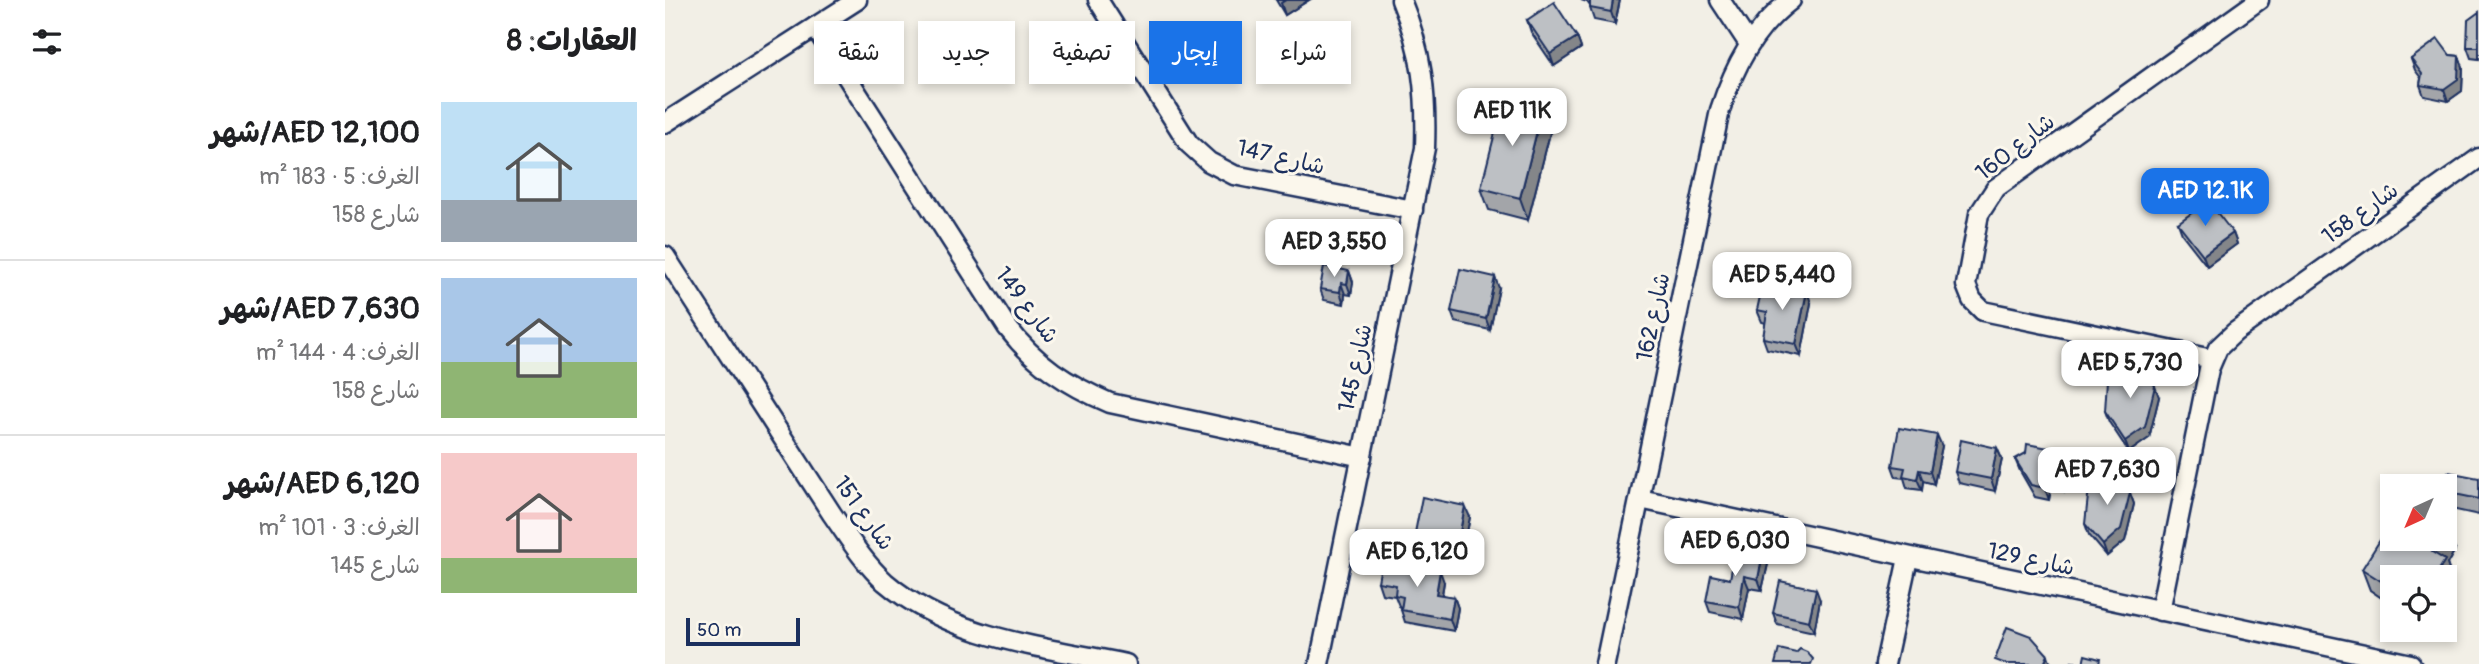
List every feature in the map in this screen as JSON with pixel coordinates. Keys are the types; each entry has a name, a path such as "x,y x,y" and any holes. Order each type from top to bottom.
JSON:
{"street":[{"path":"824,21 857,0"},
{"name":"شارع 147","path":"1098,0 1189,144 1209,162 1234,175 1413,210"},
{"name":"شارع 145","path":"1319,664 1425,148 1427,108 1423,69 1414,31 1401,0"},
{"path":"1720,0 1749,44"},
{"name":"شارع 162","path":"1605,664 1720,110 1749,44 1763,26 1791,0"},
{"name":"شارع 160","path":"2212,359 1983,311 1972,300 1966,285 1979,214 1996,188 2259,0"},
{"path":"665,123 814,28"},
{"name":"شارع 149","path":"851,84 1007,327 1022,346 1048,370 1077,389 1110,403 1362,457"},
{"name":"شارع 158","path":"2160,611 2212,359 2225,339 2479,158"},
{"name":"شارع 151","path":"665,256 832,514 856,548 884,580 917,606 955,624 995,636 1126,664"},
{"name":"شارع 129","path":"1640,499 2411,664"},
{"path":"1885,664 1907,558"}],"building":[{"path":"1590,0 1613,0 1611,12 1590,8"},
{"path":"1554,2 1577,37 1550,54 1527,20"},
{"path":"2479,12 2479,47 2467,47 2468,20"},
{"path":"2438,39 2450,55 2459,56 2458,79 2444,89 2420,85 2422,74 2411,59"},
{"path":"1504,97 1543,107 1520,198 1481,188"},
{"path":"2208,201 2233,233 2203,255 2178,223"},
{"path":"1324,266 1349,271 1347,284 1341,283 1340,292 1320,289"},
{"path":"1460,269 1495,277 1486,319 1451,311"},
{"path":"1763,283 1807,291 1796,344 1763,338 1767,312 1757,310"},
{"path":"2142,362 2155,386 2145,427 2125,441 2105,411 2107,380"},
{"path":"1899,428 1937,435 1930,472 1919,470 1917,479 1903,476 1905,468 1892,466"},
{"path":"1961,440 1997,448 1991,479 1955,472"},
{"path":"2027,444 2065,451 2060,479 2047,476 2045,488 2031,485 2015,459 2026,453"},
{"path":"2115,470 2130,493 2121,529 2103,545 2085,524 2089,487"},
{"path":"2448,472 2479,478 2479,499 2457,494 2457,474"},
{"path":"1422,497 1465,506 1457,547 1414,538"},
{"path":"2380,540 2380,551 2433,551 2445,560 2442,565 2380,565 2380,580 2362,569"},
{"path":"1736,547 1763,552 1758,579 1744,576 1739,607 1706,601 1711,575 1730,579"},
{"path":"1382,560 1440,571 1436,594 1454,597 1450,619 1401,610 1403,597 1395,595 1396,585 1378,582"},
{"path":"1780,581 1816,589 1809,621 1773,613"},
{"path":"2007,627 2031,636 2048,655 2044,664 2006,664 1995,660"},
{"path":"1779,649 1796,653 1800,649 1813,659 1811,664 1775,664"},
{"path":"2085,655 2100,659 2099,664 2083,664"}]}
